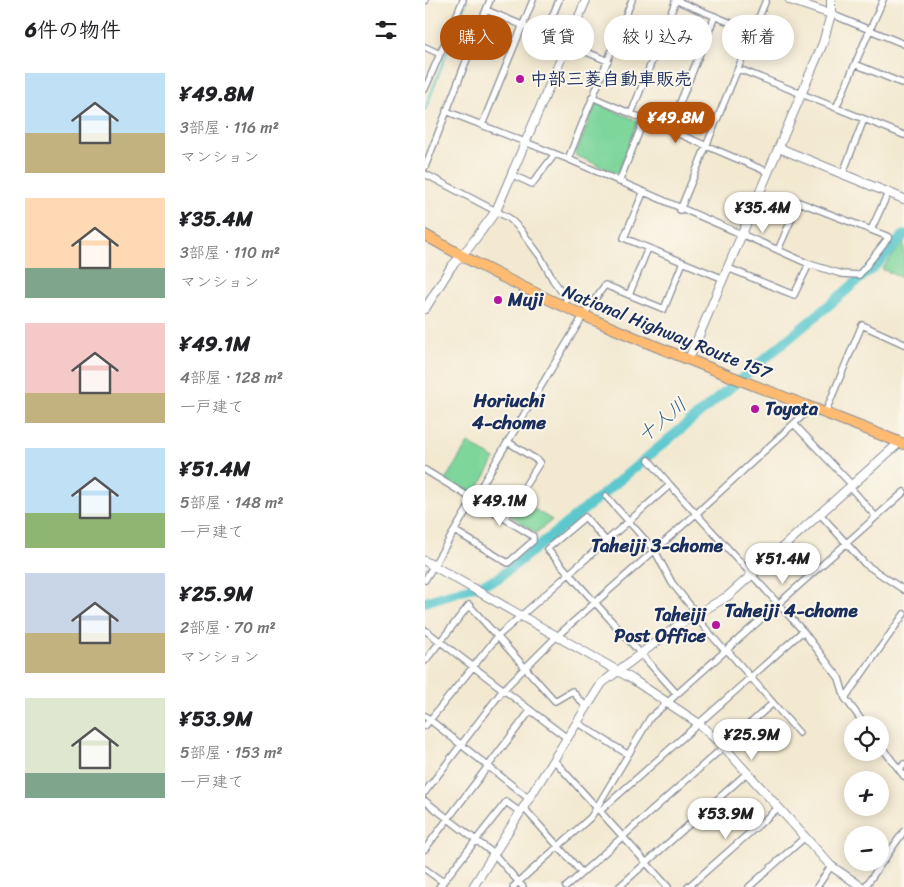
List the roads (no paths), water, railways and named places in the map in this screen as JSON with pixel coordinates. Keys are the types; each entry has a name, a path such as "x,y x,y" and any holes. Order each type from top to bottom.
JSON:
{"highway":[{"name":"National Highway Route 157","path":"425,235 583,316 902,443"}],"street":[{"path":"457,15 463,0"},
{"path":"425,168 490,0"},
{"path":"527,15 533,0"},
{"path":"553,15 559,0"},
{"path":"580,15 586,0"},
{"path":"568,159 632,0"},
{"path":"631,114 676,0 722,19"},
{"path":"760,15 766,0"},
{"path":"790,0 831,14 904,44"},
{"path":"689,359 823,43 831,14 831,0"},
{"path":"836,108 883,0"},
{"path":"486,10 522,26"},
{"path":"669,130 715,16"},
{"path":"482,125 522,28"},
{"path":"425,47 440,54 425,89"},
{"path":"594,55 608,61"},
{"path":"425,309 461,255 496,211 561,60"},
{"path":"680,210 742,60"},
{"path":"855,64 904,84"},
{"path":"739,69 802,96 904,135"},
{"path":"592,97 767,172"},
{"path":"446,111 568,159 643,194 809,264 842,274 859,275 889,237 799,202 778,250"},
{"path":"843,173 864,119"},
{"path":"619,182 644,120"},
{"path":"779,148 904,199"},
{"path":"513,175 532,184 555,154"},
{"path":"425,174 496,211 520,229 540,256 553,280 567,299 563,307"},
{"path":"871,230 888,193"},
{"path":"643,194 624,238 724,279"},
{"path":"629,295 648,248"},
{"path":"425,580 583,316 605,285 664,309 683,262"},
{"path":"728,268 794,295 809,264"},
{"path":"825,412 862,325 904,344"},
{"path":"425,792 503,690 556,637 655,551 795,425 812,407"},
{"path":"795,425 851,486 876,517"},
{"path":"505,518 540,462 508,442"},
{"path":"473,887 602,683 695,615 728,596 902,443"},
{"path":"649,460 803,631 839,678 845,698 858,716"},
{"path":"425,470 533,536 533,541 508,563 455,531"},
{"path":"425,726 427,718 498,636 670,484"},
{"path":"599,809 627,754 650,718 904,492"},
{"path":"606,496 655,551 672,583 695,615 799,733"},
{"path":"820,514 865,564 904,590"},
{"path":"606,541 585,517 547,549 677,694"},
{"path":"425,561 669,702 698,723 724,747 831,866 863,887 904,831"},
{"path":"425,661 469,605 555,701 572,691 586,707"},
{"path":"845,698 904,614"},
{"path":"425,630 567,738"},
{"path":"513,887 521,885 599,809 749,676 803,631"},
{"path":"566,887 773,703"},
{"path":"425,849 530,711"},
{"path":"427,718 528,798"},
{"path":"577,722 627,754"},
{"path":"889,756 902,773"},
{"path":"553,758 668,887"},
{"path":"902,773 904,764"},
{"path":"619,887 747,773"},
{"path":"425,802 494,854 521,885"},
{"path":"425,869 441,885 506,802 522,809 582,873"},
{"path":"688,887 778,808"},
{"path":"749,887 804,838"},
{"path":"817,887 831,866"}],"waterway":[{"path":"425,110 467,0"},
{"name":"十人川","path":"425,602 497,579 596,500 841,295 877,264 904,235"}],"place":[{"name":"中部三菱自動車販売","path":"520,79"},
{"name":"Muji","path":"498,300"},
{"name":"Toyota","path":"755,409"},
{"name":"Taheiji Post Office","path":"716,625"}],"district":[{"name":"Horiuchi 4-chome","path":"509,411"},
{"name":"Taheiji 3-chome","path":"657,545"},
{"name":"Taheiji 4-chome","path":"791,610"}]}
